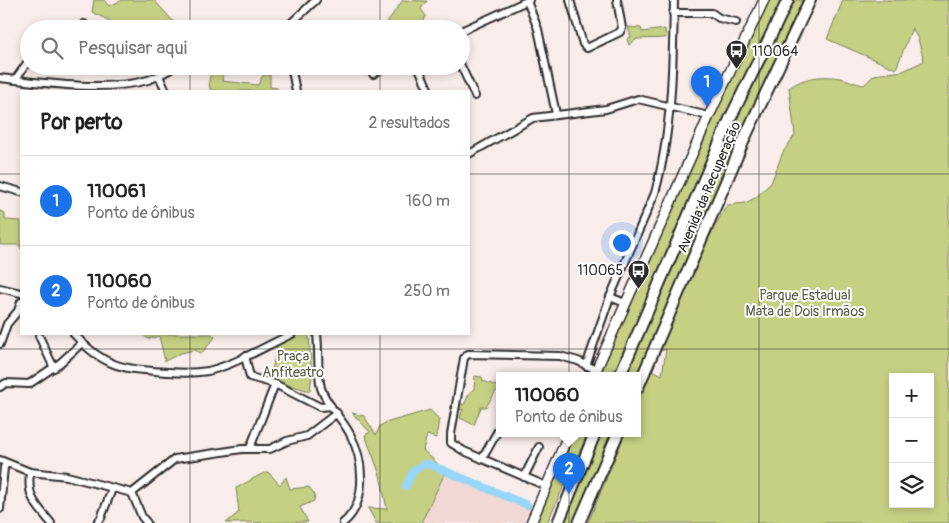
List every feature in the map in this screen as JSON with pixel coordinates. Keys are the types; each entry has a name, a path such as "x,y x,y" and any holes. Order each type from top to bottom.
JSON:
{"highway":[{"name":"Avenida da Recuperação","path":"621,372 730,118 788,0"},
{"name":"Avenida da Recuperação","path":"641,380 746,135 810,0"},
{"path":"558,523 594,437"},
{"path":"579,523 616,437"}],"main road":[{"name":"Avenida da Recuperação","path":"595,372 624,303 764,0"},
{"path":"530,523 568,437"}],"street":[{"path":"296,20 316,0"},
{"path":"470,27 528,0 538,29 556,114"},
{"path":"570,0 583,44 587,48 620,32 622,28 617,0"},
{"path":"586,366 610,297 655,193 665,152 674,0"},
{"path":"673,13 712,13 719,18 736,22"},
{"path":"15,80 20,73"},
{"path":"293,75 296,90"},
{"path":"422,75 429,90"},
{"path":"465,75 475,96"},
{"path":"0,78 78,85 134,82 159,76 166,90"},
{"path":"132,90 134,82"},
{"path":"470,153 533,118 614,107 638,99 709,116"},
{"path":"0,186 20,192"},
{"path":"0,288 20,293"},
{"path":"610,297 624,303"},
{"path":"0,344 7,324 18,311 20,305"},
{"path":"75,335 82,344 110,363 135,371 196,372 208,370 246,356 290,335"},
{"path":"317,335 321,388 351,435 361,484 356,507 350,517 342,523"},
{"path":"40,336 54,368"},
{"path":"0,387 6,383 29,384 54,368 82,344"},
{"path":"546,486 456,448 451,439 465,355 560,356 570,358 594,372"},
{"path":"246,356 250,377 275,384 320,407 331,406"},
{"path":"250,448 275,384"},
{"path":"4,467 68,476 112,490 132,493 175,459 250,448 270,449 287,441 307,436 337,413"},
{"path":"482,459 496,434"},
{"path":"524,477 539,447"},
{"path":"0,460 4,467 0,510"},
{"path":"30,472 28,489 34,502 51,523"},
{"path":"97,523 101,518 112,490"},
{"path":"132,493 142,517 148,523"}],"shaded area":[{"path":"446,471 531,509 524,523 421,523"}],"green space":[{"path":"94,0 104,0 109,6 123,0 154,0 172,20 108,20 92,12"},
{"path":"403,0 427,1 421,9 426,16 424,20 389,20"},
{"path":"769,0 783,0 614,372 599,372 726,89"},
{"path":"792,0 806,0 749,115 640,372 625,372 738,110"},
{"name":"Parque Estadual Mata de Dois Irmãos","path":"843,0 949,0 949,523 588,523 623,437 641,437 641,395 651,369 662,375 666,349 658,352 707,241 727,205 745,203 755,198 771,183 783,152 795,135 789,88 800,81 820,77 846,79 864,85 874,75 903,71 924,61 918,39 912,28 896,69 827,39"},
{"path":"628,27 641,28 642,32 665,29 666,38 637,39 629,45 627,39 631,37"},
{"path":"211,75 223,75 222,81 258,85 263,75 270,75 270,87 277,88 277,90 211,90"},
{"path":"0,211 5,213 5,220 20,221 20,245 0,245"},
{"path":"143,335 213,335 215,337 201,354 195,350 181,353 165,361 159,336 148,339"},
{"name":"Praça Anfiteatro","path":"295,335 307,335 309,337 312,374 310,391 270,380 277,346"},
{"path":"475,376 482,377 483,381 496,386 496,391 486,407 481,407 474,425 460,418 463,409 457,410 459,402 464,405 470,392 474,389"},
{"path":"430,410 439,419 436,438 427,435 423,450 438,464 444,475 421,523 376,523 368,508 387,509 380,475 365,435 370,432 352,413 364,416 376,435 380,426 385,423"},
{"path":"572,437 586,437 547,523 536,523"},
{"path":"597,437 611,437 574,523 561,523"},
{"path":"268,472 280,485 286,477 290,489 309,487 315,495 314,501 300,507 308,522 226,523 239,512 236,488"}],"waterway":[{"path":"406,486 413,471 426,463 527,505"}],"place":[{"name":"110064","path":"736,70"},
{"name":"110061","path":"707,107"},
{"name":"110065","path":"639,289"},
{"name":"110060","path":"569,494"}]}
